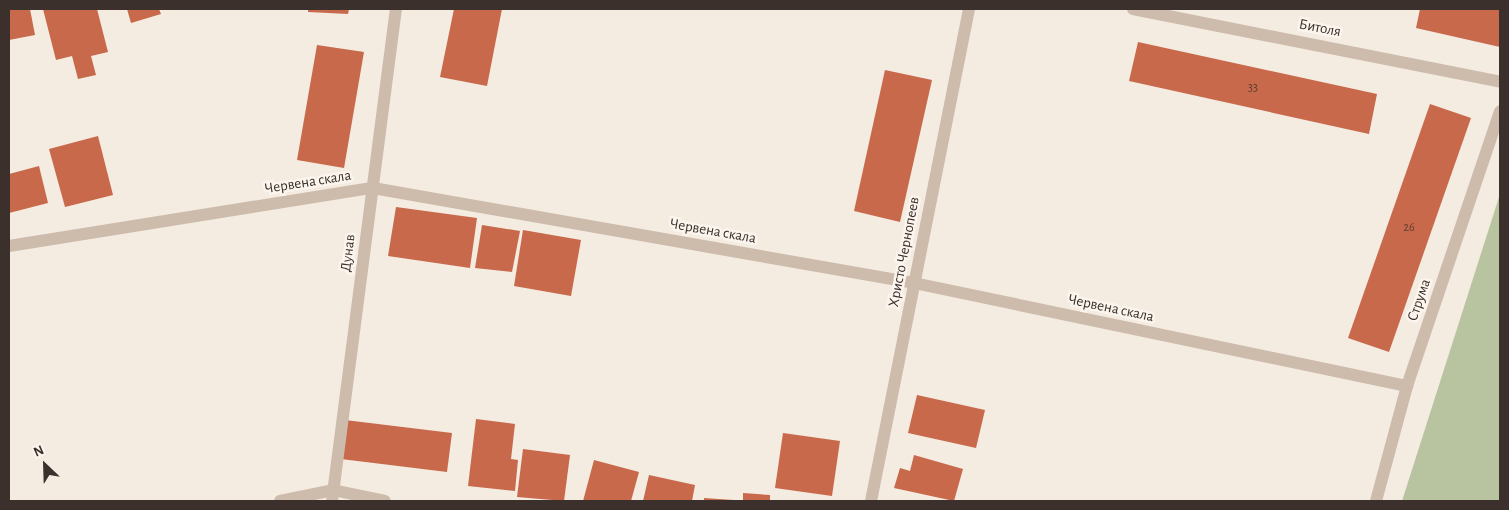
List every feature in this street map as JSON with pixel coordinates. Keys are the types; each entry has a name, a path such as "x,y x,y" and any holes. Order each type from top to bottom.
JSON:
{"street":[{"name":"Дунав","path":"333,496 396,9"},
{"name":"Христо Чернопеев","path":"871,501 968,9"},
{"name":"Битоля","path":"1133,9 1500,82"},
{"name":"Струма","path":"1376,501 1407,386 1500,111"},
{"name":"Червена скала","path":"9,246 373,188 914,283 1407,386"},
{"path":"280,501 333,496 385,501"}],"green space":[{"path":"1500,194 1500,501 1402,501"}],"building":[{"path":"9,9 30,9 35,35 9,40"},
{"path":"43,9 97,9 108,52 91,56 96,75 78,79 72,56 56,60"},
{"path":"127,9 159,9 161,14 131,23"},
{"path":"308,9 349,9 348,14 308,12"},
{"path":"454,9 502,9 487,86 440,77"},
{"path":"1420,9 1500,9 1500,47 1416,28"},
{"path":"1138,42 1377,94 1369,134 1129,81"},
{"path":"317,45 364,52 344,168 297,160"},
{"path":"885,70 932,80 900,222 854,211"},
{"path":"1430,104 1471,118 1389,352 1348,338"},
{"path":"98,136 113,195 65,207 49,149"},
{"path":"39,166 48,203 9,213 9,174"},
{"path":"396,207 477,218 470,268 388,256"},
{"path":"482,225 520,231 512,272 475,268"},
{"path":"523,230 581,240 571,296 514,286"},
{"path":"917,395 985,410 976,448 908,433"},
{"path":"476,419 515,424 511,459 518,460 515,491 468,486"},
{"path":"345,420 452,433 447,472 341,459"},
{"path":"783,433 840,441 832,496 775,488"},
{"path":"523,449 570,455 564,501 517,497"},
{"path":"914,455 963,469 954,501 894,488 900,468 910,471"},
{"path":"594,460 639,472 631,501 583,501"},
{"path":"649,475 695,485 692,501 643,501"},
{"path":"743,493 770,495 770,501 743,501"},
{"path":"704,498 734,500 734,501 704,501"}]}
